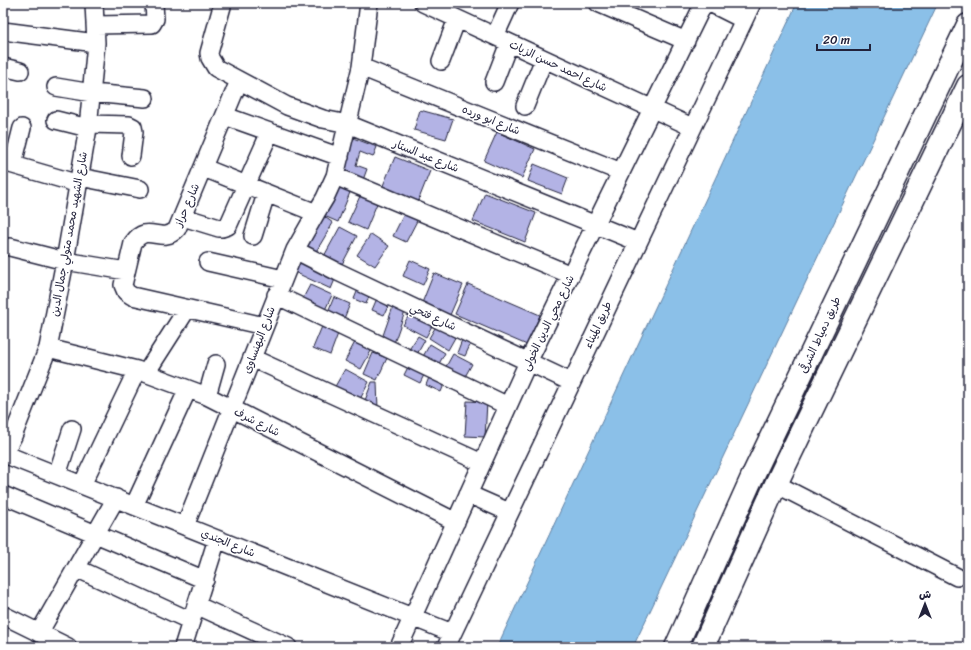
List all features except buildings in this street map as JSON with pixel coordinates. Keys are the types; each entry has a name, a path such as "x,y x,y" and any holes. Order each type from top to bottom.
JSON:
{"highway":[{"name":"طريق دمياط الشرقى","path":"676,647 754,472 968,25"},
{"path":"703,647 776,484 968,86"}],"street":[{"name":"شارع الشهيد محمد متولي جمال الدين","path":"3,454 8,431 48,348 65,261 88,126 96,44 94,3"},
{"name":"شارع عبد الستار","path":"224,3 209,53 210,58 216,68 287,106 323,119 348,124 638,242"},
{"name":"شارع البهنساوى","path":"185,526 295,250 325,198 335,176 361,67 370,3"},
{"name":"شارع احمد حسن الزيات","path":"423,3 692,127"},
{"path":"494,82 510,3"},
{"path":"598,3 686,41"},
{"name":"شارع محي الدين الخولى","path":"400,647 528,362 704,3"},
{"path":"710,3 744,20"},
{"name":"طريق الميناء","path":"449,640 752,3"},
{"path":"96,25 152,24 155,19 154,4"},
{"path":"442,61 457,19"},
{"path":"3,31 96,44"},
{"path":"525,106 544,59"},
{"path":"3,67 20,71"},
{"name":"شارع ابو ورده","path":"361,67 621,172"},
{"name":"شارع حراز","path":"187,309 128,295 124,289 126,271 133,243 136,239 146,233 164,236 169,235 177,229 204,168 239,81"},
{"path":"56,87 92,93 145,98"},
{"path":"225,116 340,157"},
{"path":"56,120 88,126 129,125 132,127 134,132 131,156"},
{"path":"22,128 8,163 79,180 140,189"},
{"path":"183,217 219,228 225,228 230,224 270,132"},
{"path":"204,168 266,194 316,212"},
{"path":"335,176 571,275"},
{"path":"253,236 266,194"},
{"path":"10,247 65,261 126,271"},
{"name":"شارع فتحي","path":"295,250 571,382"},
{"path":"208,262 283,279"},
{"path":"276,295 508,406"},
{"path":"82,484 142,372 187,309 264,326"},
{"name":"شارع شرف","path":"48,348 142,372 206,396 456,522"},
{"path":"252,358 482,463"},
{"path":"206,396 216,364"},
{"path":"134,506 188,389"},
{"path":"58,475 72,429"},
{"name":"شارع الجندي","path":"3,454 82,484 413,617 449,640"},
{"path":"776,484 957,577"},
{"path":"468,494 509,512"},
{"path":"3,495 204,580"},
{"path":"39,632 116,498"},
{"path":"183,647 217,539"},
{"path":"76,568 288,647"},
{"path":"3,615 68,647"}],"water":[{"path":"797,3 938,3 633,647 497,647"}]}
